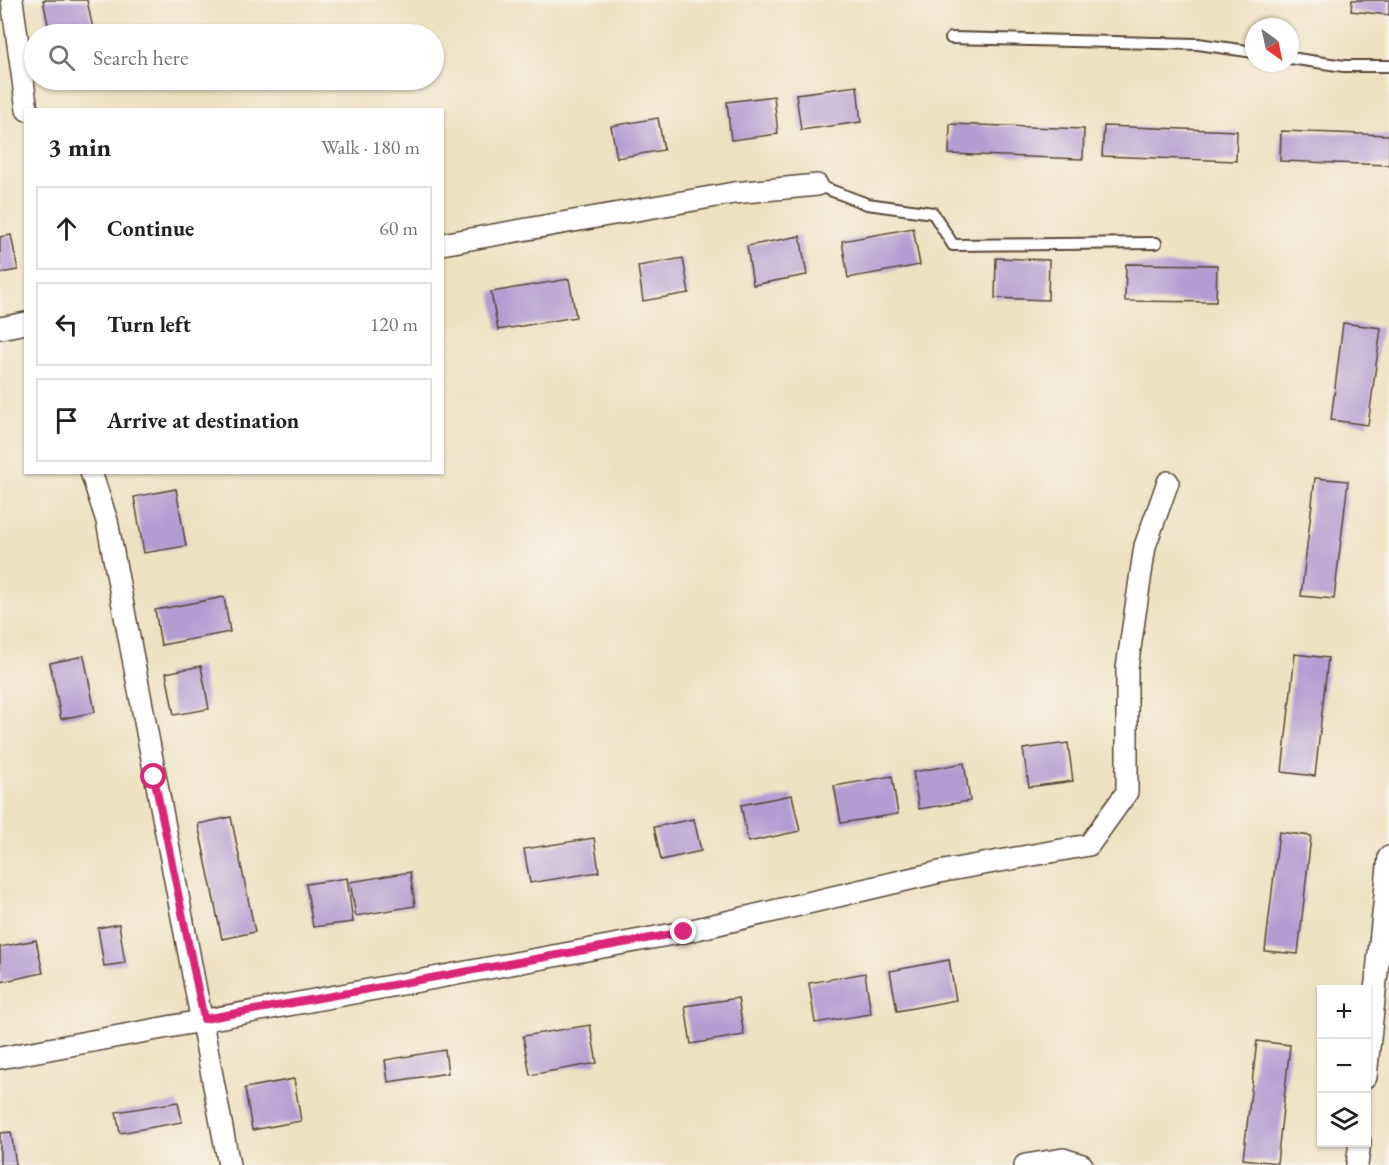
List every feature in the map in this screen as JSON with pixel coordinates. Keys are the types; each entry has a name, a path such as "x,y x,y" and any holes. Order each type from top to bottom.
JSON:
{"street":[{"path":"12,0 24,88"},
{"path":"24,90 27,108"},
{"path":"444,243 734,193 817,185"},
{"path":"0,328 24,323"},
{"path":"92,474 107,521 154,777 204,1019 229,1165"},
{"path":"0,1058 684,932 944,871 1089,845 1127,792 1127,668 1144,546 1168,482"},
{"path":"1370,1039 1389,857"},
{"path":"1358,1165 1360,1147"},
{"path":"1025,1165 1063,1159 1082,1165"}],"lane":[{"path":"951,38 1198,44 1245,51"},
{"path":"1299,59 1344,66 1389,66"},
{"path":"817,185 867,204 933,213 954,245 1156,243"}],"building":[{"path":"43,0 87,0 92,24 48,24"},
{"path":"1352,0 1389,0 1389,15 1351,11"},
{"path":"857,86 861,122 801,130 796,94"},
{"path":"774,96 778,134 731,140 727,102"},
{"path":"658,118 664,150 617,158 611,126"},
{"path":"950,124 1084,129 1083,159 949,154"},
{"path":"1104,126 1237,131 1236,161 1102,156"},
{"path":"1281,131 1389,135 1389,165 1280,161"},
{"path":"913,228 920,265 848,278 842,241"},
{"path":"11,235 18,270 0,273 0,237"},
{"path":"800,236 807,275 753,285 747,246"},
{"path":"683,258 689,293 643,301 638,266"},
{"path":"996,258 1049,260 1048,300 995,298"},
{"path":"1126,264 1217,265 1216,302 1125,301"},
{"path":"569,279 576,317 498,330 491,292"},
{"path":"1343,323 1381,328 1368,425 1331,420"},
{"path":"1315,478 1348,481 1334,599 1301,596"},
{"path":"176,489 186,546 144,553 134,497"},
{"path":"224,597 230,632 161,645 155,610"},
{"path":"1295,654 1328,658 1315,776 1282,772"},
{"path":"84,656 95,712 61,719 50,663"},
{"path":"201,666 209,709 174,715 166,673"},
{"path":"1068,743 1073,781 1029,787 1023,749"},
{"path":"964,763 970,801 919,809 913,772"},
{"path":"892,776 898,814 841,823 834,786"},
{"path":"792,795 800,831 748,842 741,805"},
{"path":"231,817 255,932 222,939 198,824"},
{"path":"694,819 701,851 661,860 654,827"},
{"path":"1279,832 1311,836 1298,954 1265,951"},
{"path":"594,838 599,872 530,883 524,849"},
{"path":"410,872 415,906 356,916 350,882"},
{"path":"347,878 353,922 313,927 306,884"},
{"path":"119,924 125,963 104,966 98,928"},
{"path":"36,940 43,973 0,982 0,947"},
{"path":"949,960 956,1000 897,1011 890,971"},
{"path":"865,973 871,1014 815,1023 809,983"},
{"path":"738,998 744,1035 691,1044 685,1006"},
{"path":"590,1025 597,1063 530,1075 523,1036"},
{"path":"1257,1041 1290,1045 1277,1163 1243,1159"},
{"path":"445,1050 448,1073 388,1082 385,1060"},
{"path":"294,1079 301,1121 252,1130 245,1088"},
{"path":"178,1102 182,1122 120,1133 116,1112"},
{"path":"11,1132 16,1165 0,1165 0,1133"}],"route":[{"path":"154,777 204,1019 684,932"}]}
